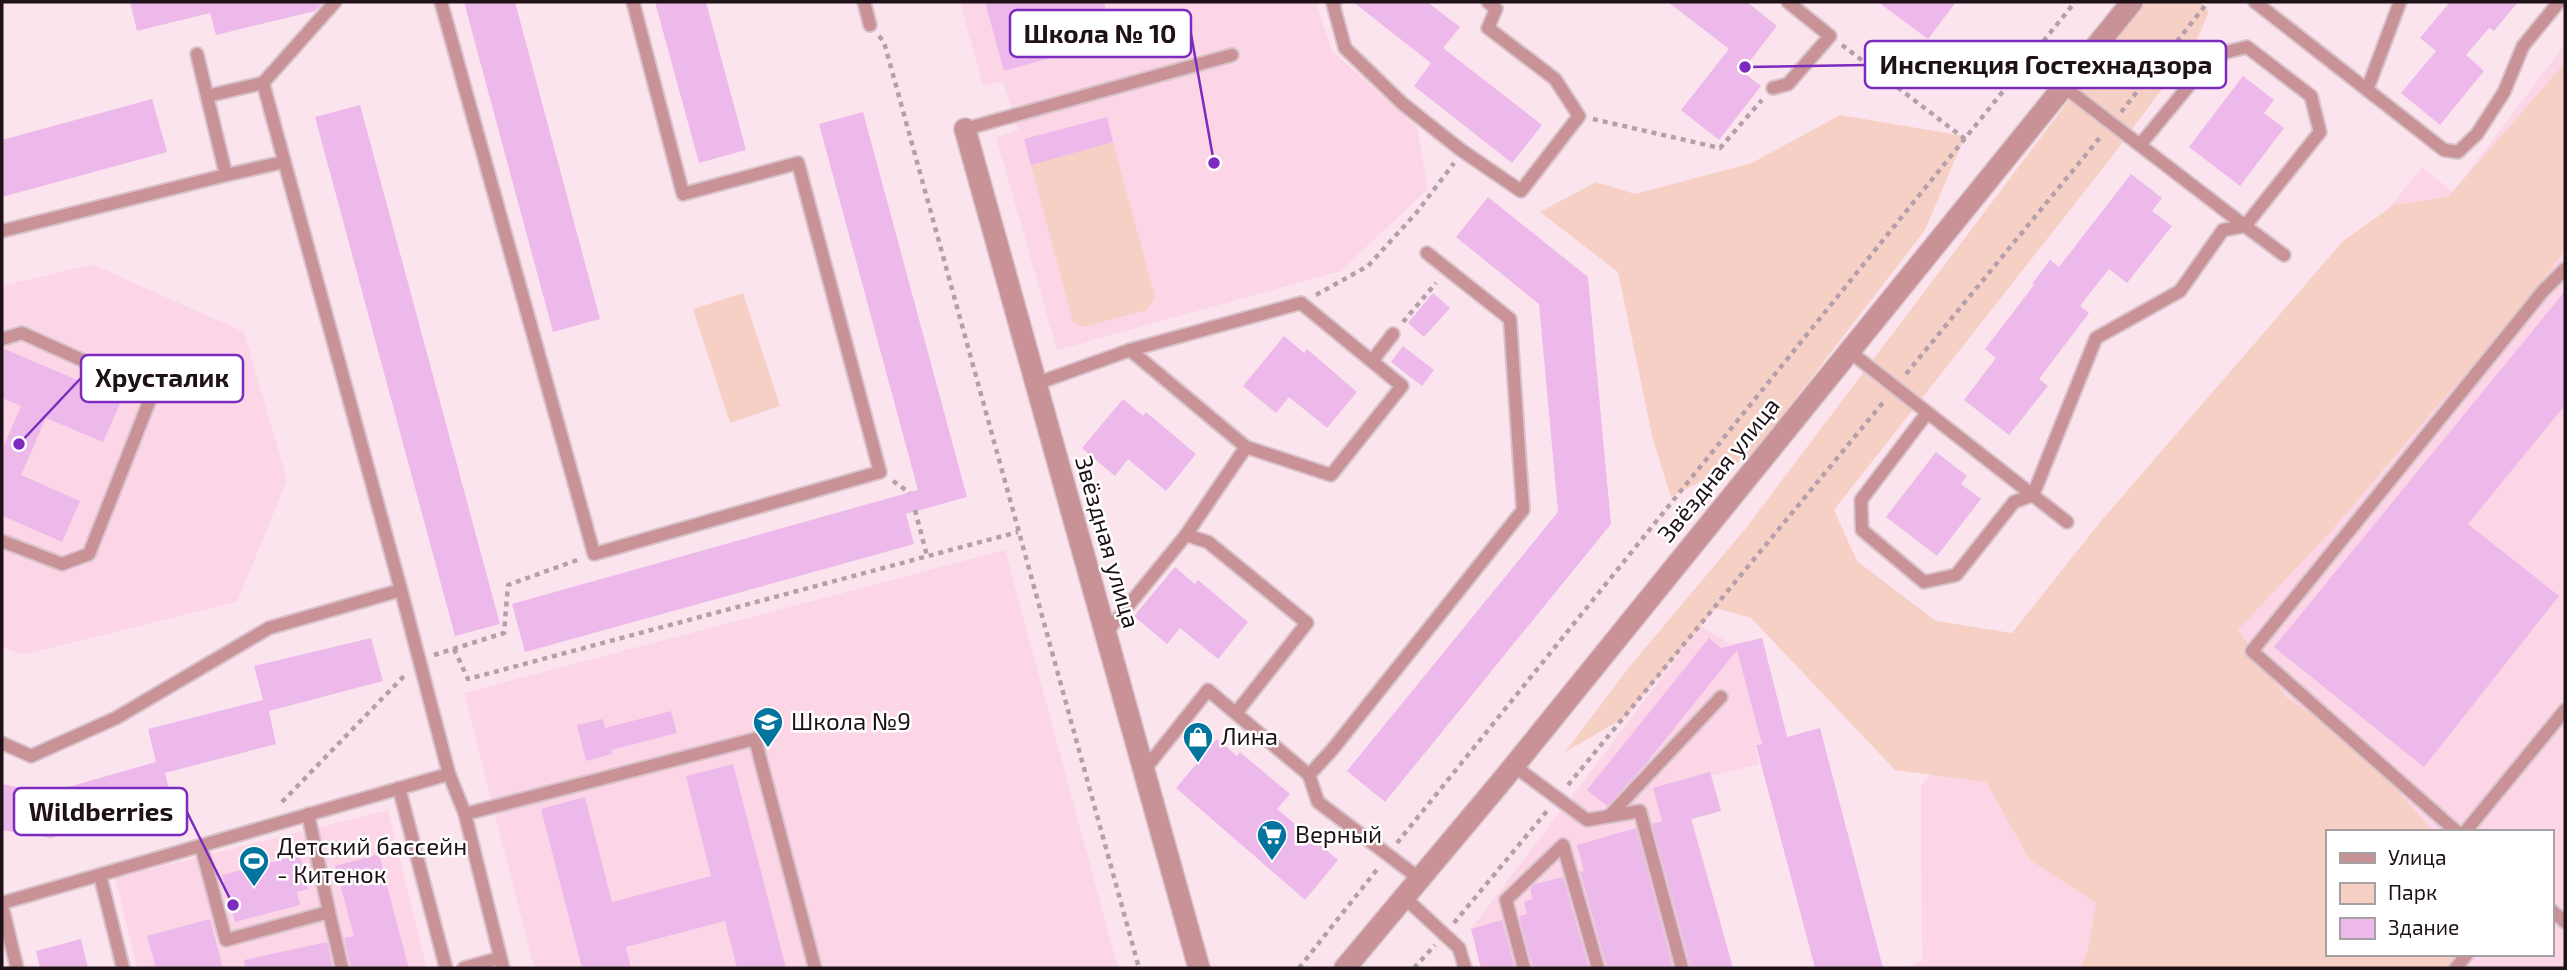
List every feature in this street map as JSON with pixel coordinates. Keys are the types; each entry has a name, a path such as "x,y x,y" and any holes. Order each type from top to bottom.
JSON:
{"street":[{"name":"Звёздная улица","path":"1345,968 1514,766 2132,2"},
{"name":"Звёздная улица","path":"965,130 1199,968"}],"lane":[{"path":"207,96 263,83 335,2"},
{"path":"441,2 594,554 880,472 798,163 683,194 633,2"},
{"path":"864,2 870,24"},
{"path":"1335,2 1333,4 1345,48 1403,103 1461,150 1521,191 1579,116 1555,79 1488,28 1496,9 1488,2"},
{"path":"1773,88 1788,84 1830,36 1788,2"},
{"path":"2255,2 2444,150 2458,152 2477,134 2504,92 2523,46 2559,2"},
{"path":"2367,90 2400,2"},
{"path":"1927,413 1861,500 1862,530 1924,582 1956,575 2014,502 2033,495 2096,338 2180,291 2223,230 2245,226 2320,132 2311,96 2247,47 2214,55 2140,145"},
{"path":"197,54 226,175"},
{"path":"965,130 1232,55"},
{"path":"263,83 449,774 466,814 501,963 464,968"},
{"path":"2063,86 2284,255"},
{"path":"2,231 284,162"},
{"path":"1309,775 1332,750 1523,510 1510,319 1427,253"},
{"path":"2455,830 2252,652 2543,291 2565,269"},
{"path":"1035,384 1130,350 1301,303 1402,386 1331,475 1246,447 1130,350"},
{"path":"2,339 22,333 153,392 89,554 62,564 2,541"},
{"path":"1372,361 1393,334"},
{"path":"1849,351 2067,523"},
{"path":"1105,634 1186,535 1246,447"},
{"path":"1186,535 1208,542 1307,623 1236,713"},
{"path":"2,743 31,756 116,718 269,628 401,590"},
{"path":"1145,769 1208,690 1309,775 1318,802 1420,879"},
{"path":"1611,815 1721,697"},
{"path":"2467,830 2565,710"},
{"path":"466,814 755,739 815,968"},
{"path":"1514,766 1587,820 1640,811 1682,968"},
{"path":"17,968 2,905 257,828 449,774"},
{"path":"399,788 446,968"},
{"path":"308,814 342,968"},
{"path":"1524,968 1506,900 1563,845 1598,968"},
{"path":"201,846 226,940 329,912"},
{"path":"100,875 122,968"},
{"path":"1405,897 1459,948 1465,968"}],"path":[{"path":"1299,968 2075,2"},
{"path":"1414,968 1558,798 2112,123 2208,2"},
{"path":"870,24 884,42 1139,968"},
{"path":"1830,36 1965,139"},
{"path":"1579,116 1720,148 1773,88"},
{"path":"1301,303 1368,266 1417,212 1449,172 1461,150"},
{"path":"1393,334 1448,269"},
{"path":"915,510 927,556"},
{"path":"454,649 468,679 1018,532"},
{"path":"257,828 419,660 503,633 508,585 594,554"}],"shaded area":[{"path":"960,2 1316,2 1332,51 1417,127 1428,189 1341,271 1057,350 996,137 1018,130 1003,81 983,86"},
{"path":"2565,44 2565,968 1904,968 1922,961 1921,786 2422,167 2453,192"},
{"path":"92,264 244,332 287,480 237,602 22,655 2,647 2,286"},
{"name":"Школа №9","path":"1005,550 1118,968 534,968 464,693"},
{"path":"1701,626 1731,644 1762,638 1787,735 1755,744 1759,764 1711,776 1721,811 1692,819 1733,968 1481,968 1471,929"},
{"path":"388,810 427,968 137,968 115,878"}],"green space":[{"path":"2143,2 2200,2 2209,12 2194,46 2107,163 1834,510 1857,561 1936,621 2012,633 2101,521 2343,241 2394,205 2448,197 2565,63 2565,250 2534,293 2331,531 2238,630 2287,698 2359,745 2431,830 2326,830 2326,956 2454,956 2464,968 2080,968 2088,950 2096,903 2030,860 1986,782 1895,770 1751,618 1716,608 1624,718 1565,752 1630,666 1746,528"},
{"path":"1840,115 1965,136 1925,230 1753,454 1671,497 1653,440 1618,272 1540,212 1596,182 1635,194 1752,163"},
{"path":"1113,142 1155,297 1147,310 1083,327 1073,322 1031,165"},
{"path":"743,293 780,406 730,423 693,309"}],"building":[{"path":"130,2 323,3 315,11 216,35 210,13 137,31"},
{"path":"464,2 515,2 600,319 553,332"},
{"path":"655,2 706,2 746,150 699,163"},
{"path":"985,2 1104,2 1114,40 1004,71"},
{"path":"1353,2 1427,2 1460,27 1443,48 1542,125 1512,163 1414,86 1431,63"},
{"path":"1668,2 1747,2 1777,26 1742,71 1761,86 1719,140 1681,110 1729,49"},
{"path":"1878,2 1956,2 1928,39"},
{"path":"2450,2 2518,2 2494,31 2489,28 2466,55 2484,71 2440,125 2401,93 2436,51 2420,38"},
{"path":"2243,76 2274,100 2264,113 2284,128 2240,186 2189,147"},
{"path":"152,99 167,152 2,197 2,140"},
{"path":"360,105 500,624 455,636 315,117"},
{"path":"863,112 967,497 906,514 914,544 525,652 512,604 918,490 819,124"},
{"path":"1107,117 1113,142 1031,165 1024,139"},
{"path":"2131,174 2162,198 2152,211 2172,226 2127,283 2109,269 2080,306 2089,313 2039,379 2048,386 2009,435 1964,400 1996,358 1985,349 2050,260 2059,267"},
{"path":"1488,197 1588,277 1611,524 1385,802 1347,771 1558,512 1539,304 1456,237"},
{"path":"2565,291 2565,405 2468,524 2559,596 2424,767 2274,647"},
{"path":"1433,293 1450,308 1424,337 1408,323"},
{"path":"1284,336 1304,353 1307,349 1357,392 1327,428 1289,397 1276,413 1243,386"},
{"path":"1403,346 1434,370 1422,386 1391,362"},
{"path":"2,348 122,399 103,442 46,418 21,475 80,501 62,542 3,516 2,519 2,450 21,406 2,398"},
{"path":"1123,399 1143,416 1146,412 1196,454 1166,491 1128,459 1115,476 1082,448"},
{"path":"1936,452 1967,476 1961,484 1981,499 1937,556 1886,517"},
{"path":"1175,567 1195,584 1198,580 1248,622 1218,659 1180,628 1167,644 1134,616"},
{"path":"371,638 383,681 269,711 276,744 165,773 173,805 51,838 2,830 2,784 47,793 156,762 148,729 263,700 254,666"},
{"path":"1709,638 1721,648 1762,638 1787,737 1820,728 1883,968 1815,968 1756,745 1762,744 1737,650 1644,766 1607,806 1587,790"},
{"path":"671,711 677,733 611,750 612,754 586,761 577,725 603,719 605,728"},
{"path":"1217,739 1237,756 1240,752 1290,794 1277,809 1338,860 1305,900 1176,788"},
{"path":"733,764 786,968 737,968 725,921 626,947 631,968 582,968 541,809 585,797 612,902 711,876 686,776"},
{"path":"1710,772 1721,811 1691,819 1733,968 1691,968 1652,824 1662,821 1653,788"},
{"path":"1636,828 1673,968 1607,968 1580,872 1584,871 1577,845"},
{"path":"379,854 409,968 351,968 344,938 354,936 335,866"},
{"path":"300,855 308,889 297,892 300,905 235,922 222,875"},
{"path":"1563,877 1589,968 1533,968 1519,916 1527,914 1524,902 1533,899 1530,889 1535,884"},
{"path":"210,919 223,968 156,968 147,936"},
{"path":"1502,920 1515,968 1481,968 1471,929"},
{"path":"81,939 88,968 40,968 36,951"},
{"path":"327,942 333,968 245,968 244,960"}],"place":[{"name":"Инспекция Гостехнадзора","path":"1745,67"},
{"name":"Школа № 10","path":"1214,163"},
{"name":"Хрусталик","path":"19,444"},
{"name":"Школа №9","path":"768,749"},
{"name":"Лина","path":"1198,764"},
{"name":"Верный","path":"1272,862"},
{"name":"Детский бассейн - Китенок","path":"254,888"},
{"name":"Wildberries","path":"233,905"}]}
